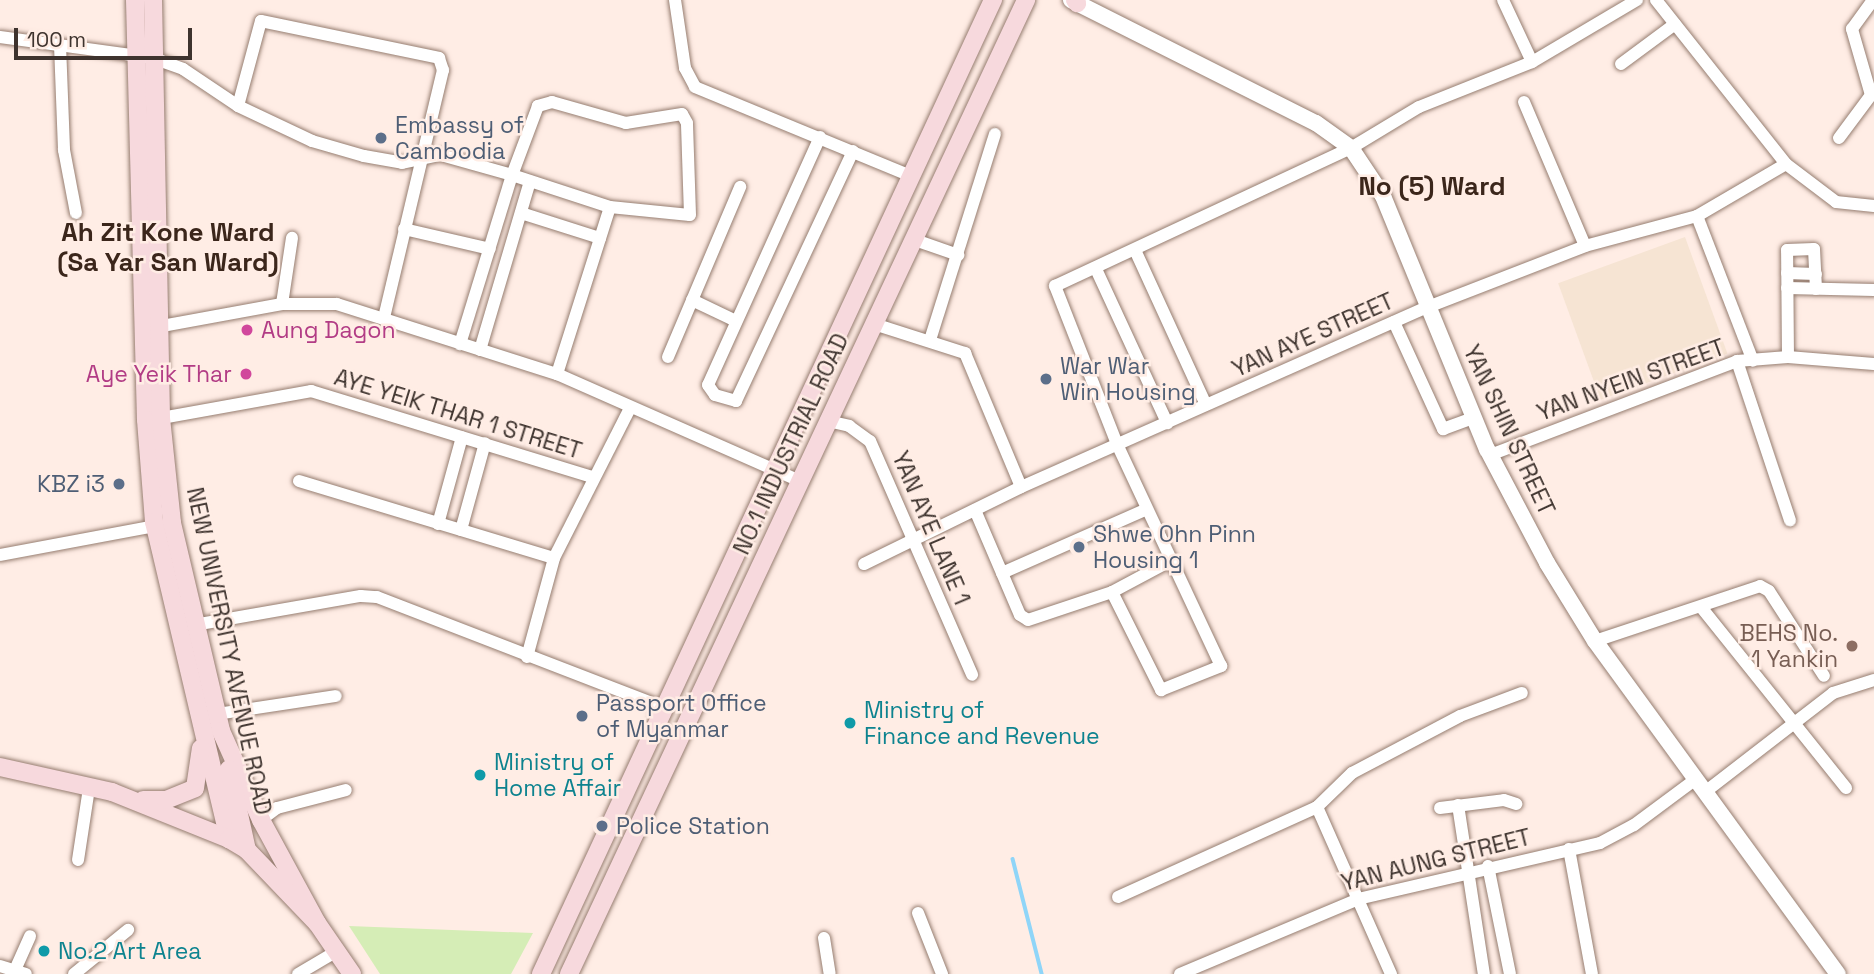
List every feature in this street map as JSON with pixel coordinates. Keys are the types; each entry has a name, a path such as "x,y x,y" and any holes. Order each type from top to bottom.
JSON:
{"main road":[{"name":"NEW UNIVERSITY AVENUE ROAD","path":"135,0 144,57 162,326 153,419"},
{"name":"NEW UNIVERSITY AVENUE ROAD","path":"153,0 144,57 153,419 163,524 192,650 203,727 229,839"},
{"name":"NO.1 INDUSTRIAL ROAD","path":"541,974 993,0"},
{"name":"NO.1 INDUSTRIAL ROAD","path":"569,974 602,910 703,686 1026,0"},
{"name":"YAN SHIN STREET","path":"1074,1 1316,123 1351,148 1383,196 1490,455 1595,641 1838,974"},
{"path":"955,85 981,98"},
{"path":"899,207 925,219"},
{"path":"841,329 866,340"},
{"name":"NEW UNIVERSITY AVENUE ROAD","path":"163,524 194,625 192,650 219,723 247,850"},
{"path":"727,574 753,583"},
{"path":"680,675 703,686"},
{"path":"219,723 261,820 317,923 352,974"},
{"path":"134,801 166,800 195,788 203,727"},
{"path":"0,766 134,801 229,839 247,850 317,923"}],"street":[{"path":"675,0 685,68 695,87 913,177"},
{"path":"1503,0 1532,62"},
{"path":"1111,592 1161,690 1219,668 1221,662 1117,444 1054,289 1351,148 1419,107 1532,62 1637,0"},
{"path":"1656,0 1786,164 1836,202 1874,206"},
{"path":"1839,138 1871,95 1852,29 1873,0"},
{"path":"238,106 261,21 439,58 443,70 420,156 384,318"},
{"path":"1621,64 1675,24"},
{"path":"0,37 144,57 183,69 238,106 312,141 364,156 402,163 420,156 441,155 512,175 610,207 690,215 687,123 682,114 626,123 552,102 538,106 512,175 460,344"},
{"path":"60,45 64,150 76,212"},
{"path":"1524,102 1585,246"},
{"path":"930,340 995,134"},
{"path":"820,137 708,384 715,395 736,401 853,151"},
{"name":"YAN AYE STREET","path":"864,564 1021,487 1428,307 1585,246 1697,216 1786,164"},
{"path":"480,350 530,181"},
{"path":"668,357 740,187"},
{"path":"557,374 610,207"},
{"path":"521,213 600,238"},
{"path":"1697,216 1753,360"},
{"path":"404,229 490,249"},
{"path":"282,304 292,238"},
{"path":"915,240 958,255"},
{"path":"1788,357 1787,250 1814,249 1816,289"},
{"path":"1135,250 1206,405"},
{"path":"1096,269 1167,423"},
{"path":"1787,273 1816,274"},
{"path":"1787,288 1874,290"},
{"path":"692,300 736,321"},
{"path":"162,326 282,304 337,304 557,374 800,481"},
{"path":"1394,322 1443,429 1474,418"},
{"path":"873,324 965,353 1021,487"},
{"name":"YAN NYEIN STREET","path":"1490,455 1737,361 1788,357 1874,364"},
{"path":"1737,361 1790,520"},
{"name":"AYE YEIK THAR 1 STREET","path":"153,419 312,391 592,477"},
{"path":"527,657 554,558 592,477 630,408"},
{"name":"YAN AYE LANE 1","path":"828,421 849,426 870,441 972,675"},
{"path":"438,524 462,437"},
{"path":"461,530 485,443"},
{"path":"299,481 554,558"},
{"path":"975,509 1020,615 1028,620 1111,592 1172,560"},
{"path":"1002,573 1147,509"},
{"path":"0,555 163,524"},
{"path":"1595,641 1765,587 1824,676"},
{"path":"194,625 361,596 392,602 527,657 664,708"},
{"path":"1701,607 1846,789"},
{"name":"YAN AUNG STREET","path":"1180,974 1358,899 1469,870 1600,844 1700,786 1793,725 1833,693 1874,680"},
{"path":"1118,897 1317,807 1352,773 1460,716 1522,693"},
{"path":"219,723 336,696"},
{"path":"78,860 89,788"},
{"path":"261,820 277,808 346,790"},
{"path":"1440,808 1504,800 1516,804"},
{"path":"1458,805 1484,974"},
{"path":"1317,807 1391,974"},
{"path":"1569,849 1592,974"},
{"path":"1488,866 1510,974"},
{"path":"918,913 942,974"},
{"path":"74,974 128,930"},
{"path":"0,966 21,972 30,936"},
{"path":"824,938 830,974"},
{"path":"298,974 337,951"}],"shaded area":[{"path":"1685,237 1727,354 1601,400 1558,283"}],"green space":[{"path":"349,926 533,933 511,974 380,974"}],"waterway":[{"path":"1013,859 1042,974"}],"place":[{"name":"Embassy of Cambodia","path":"381,138"},
{"name":"Aung Dagon","path":"247,330"},
{"name":"Aye Yeik Thar","path":"246,374"},
{"name":"War War Win Housing","path":"1046,379"},
{"name":"KBZ i3","path":"119,484"},
{"name":"Shwe Ohn Pinn Housing 1","path":"1079,547"},
{"name":"BEHS No. 1 Yankin","path":"1852,646"},
{"name":"Passport Office of Myanmar","path":"582,716"},
{"name":"Ministry of Finance and Revenue","path":"850,723"},
{"name":"Ministry of Home Affair","path":"480,775"},
{"name":"Police Station","path":"602,826"},
{"name":"No.2 Art Area","path":"44,951"}],"district":[{"name":"No (5) Ward","path":"1432,187"},
{"name":"Ah Zit Kone Ward (Sa Yar San Ward)","path":"168,248"}]}
